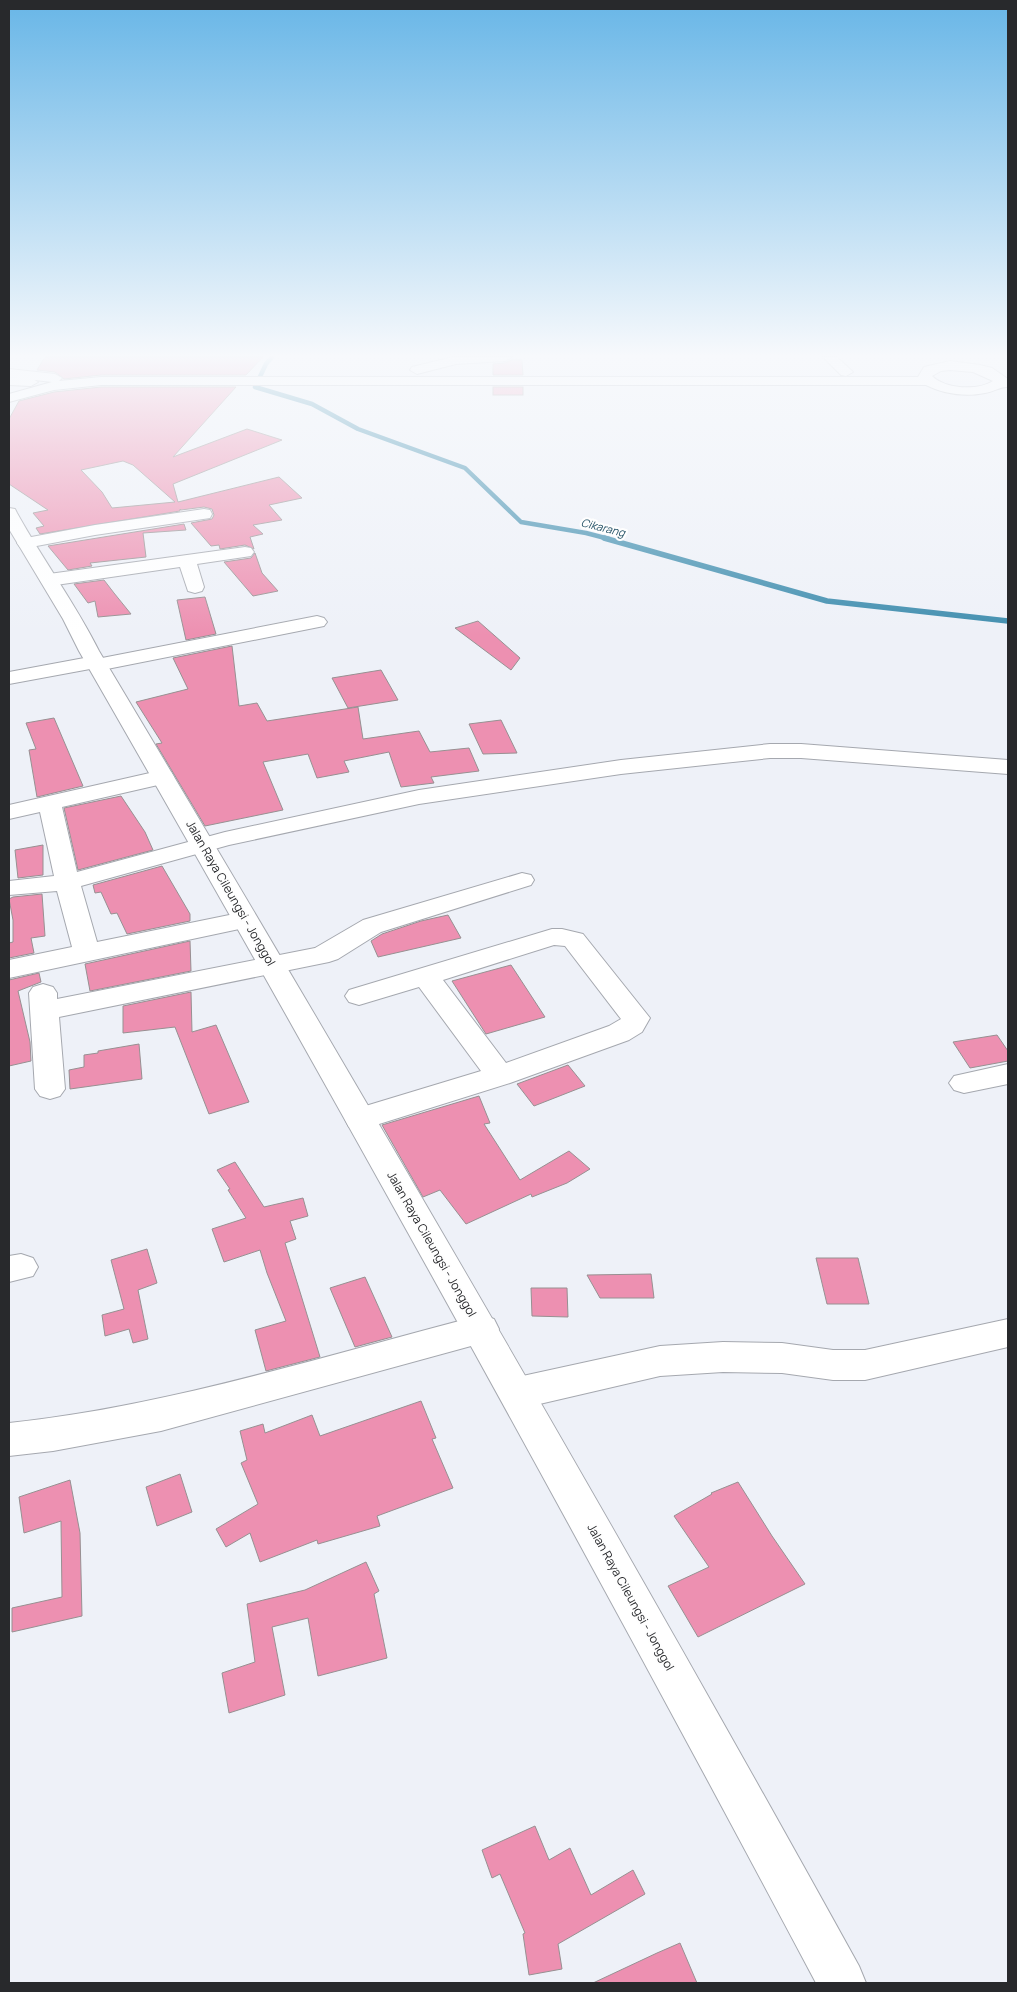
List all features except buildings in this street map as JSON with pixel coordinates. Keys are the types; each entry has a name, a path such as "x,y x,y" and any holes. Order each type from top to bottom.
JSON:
{"street":[{"path":"26,543 95,530 204,514"},
{"name":"Jalan Raya Cileungsi - Jonggol","path":"9,515 73,619 244,920 273,966 482,1329 748,1808 842,1983"},
{"path":"49,580 245,552"},
{"path":"187,559 196,587"},
{"path":"9,678 94,659 317,622"},
{"path":"9,666 94,659"},
{"path":"9,888 68,882 203,845 419,797 621,767 770,751 802,751 1008,767"},
{"path":"9,812 163,777"},
{"path":"50,804 87,953"},
{"path":"50,1089 44,1001 273,966 320,956 372,926 522,880"},
{"path":"9,969 244,920"},
{"path":"359,996 562,936 574,940 636,1018 632,1025 619,1033 500,1076 360,1119"},
{"path":"426,975 500,1076"},
{"path":"964,1083 1008,1074"},
{"path":"9,1440 61,1434 161,1415 482,1329"},
{"path":"518,1393 660,1361 723,1357 782,1358 833,1365 865,1365 1008,1333"}],"waterway":[{"name":"Cikarang","path":"416,450 465,468 521,522 586,533 609,539"},
{"name":"Cikarang","path":"604,538 827,601 1008,621"}]}
